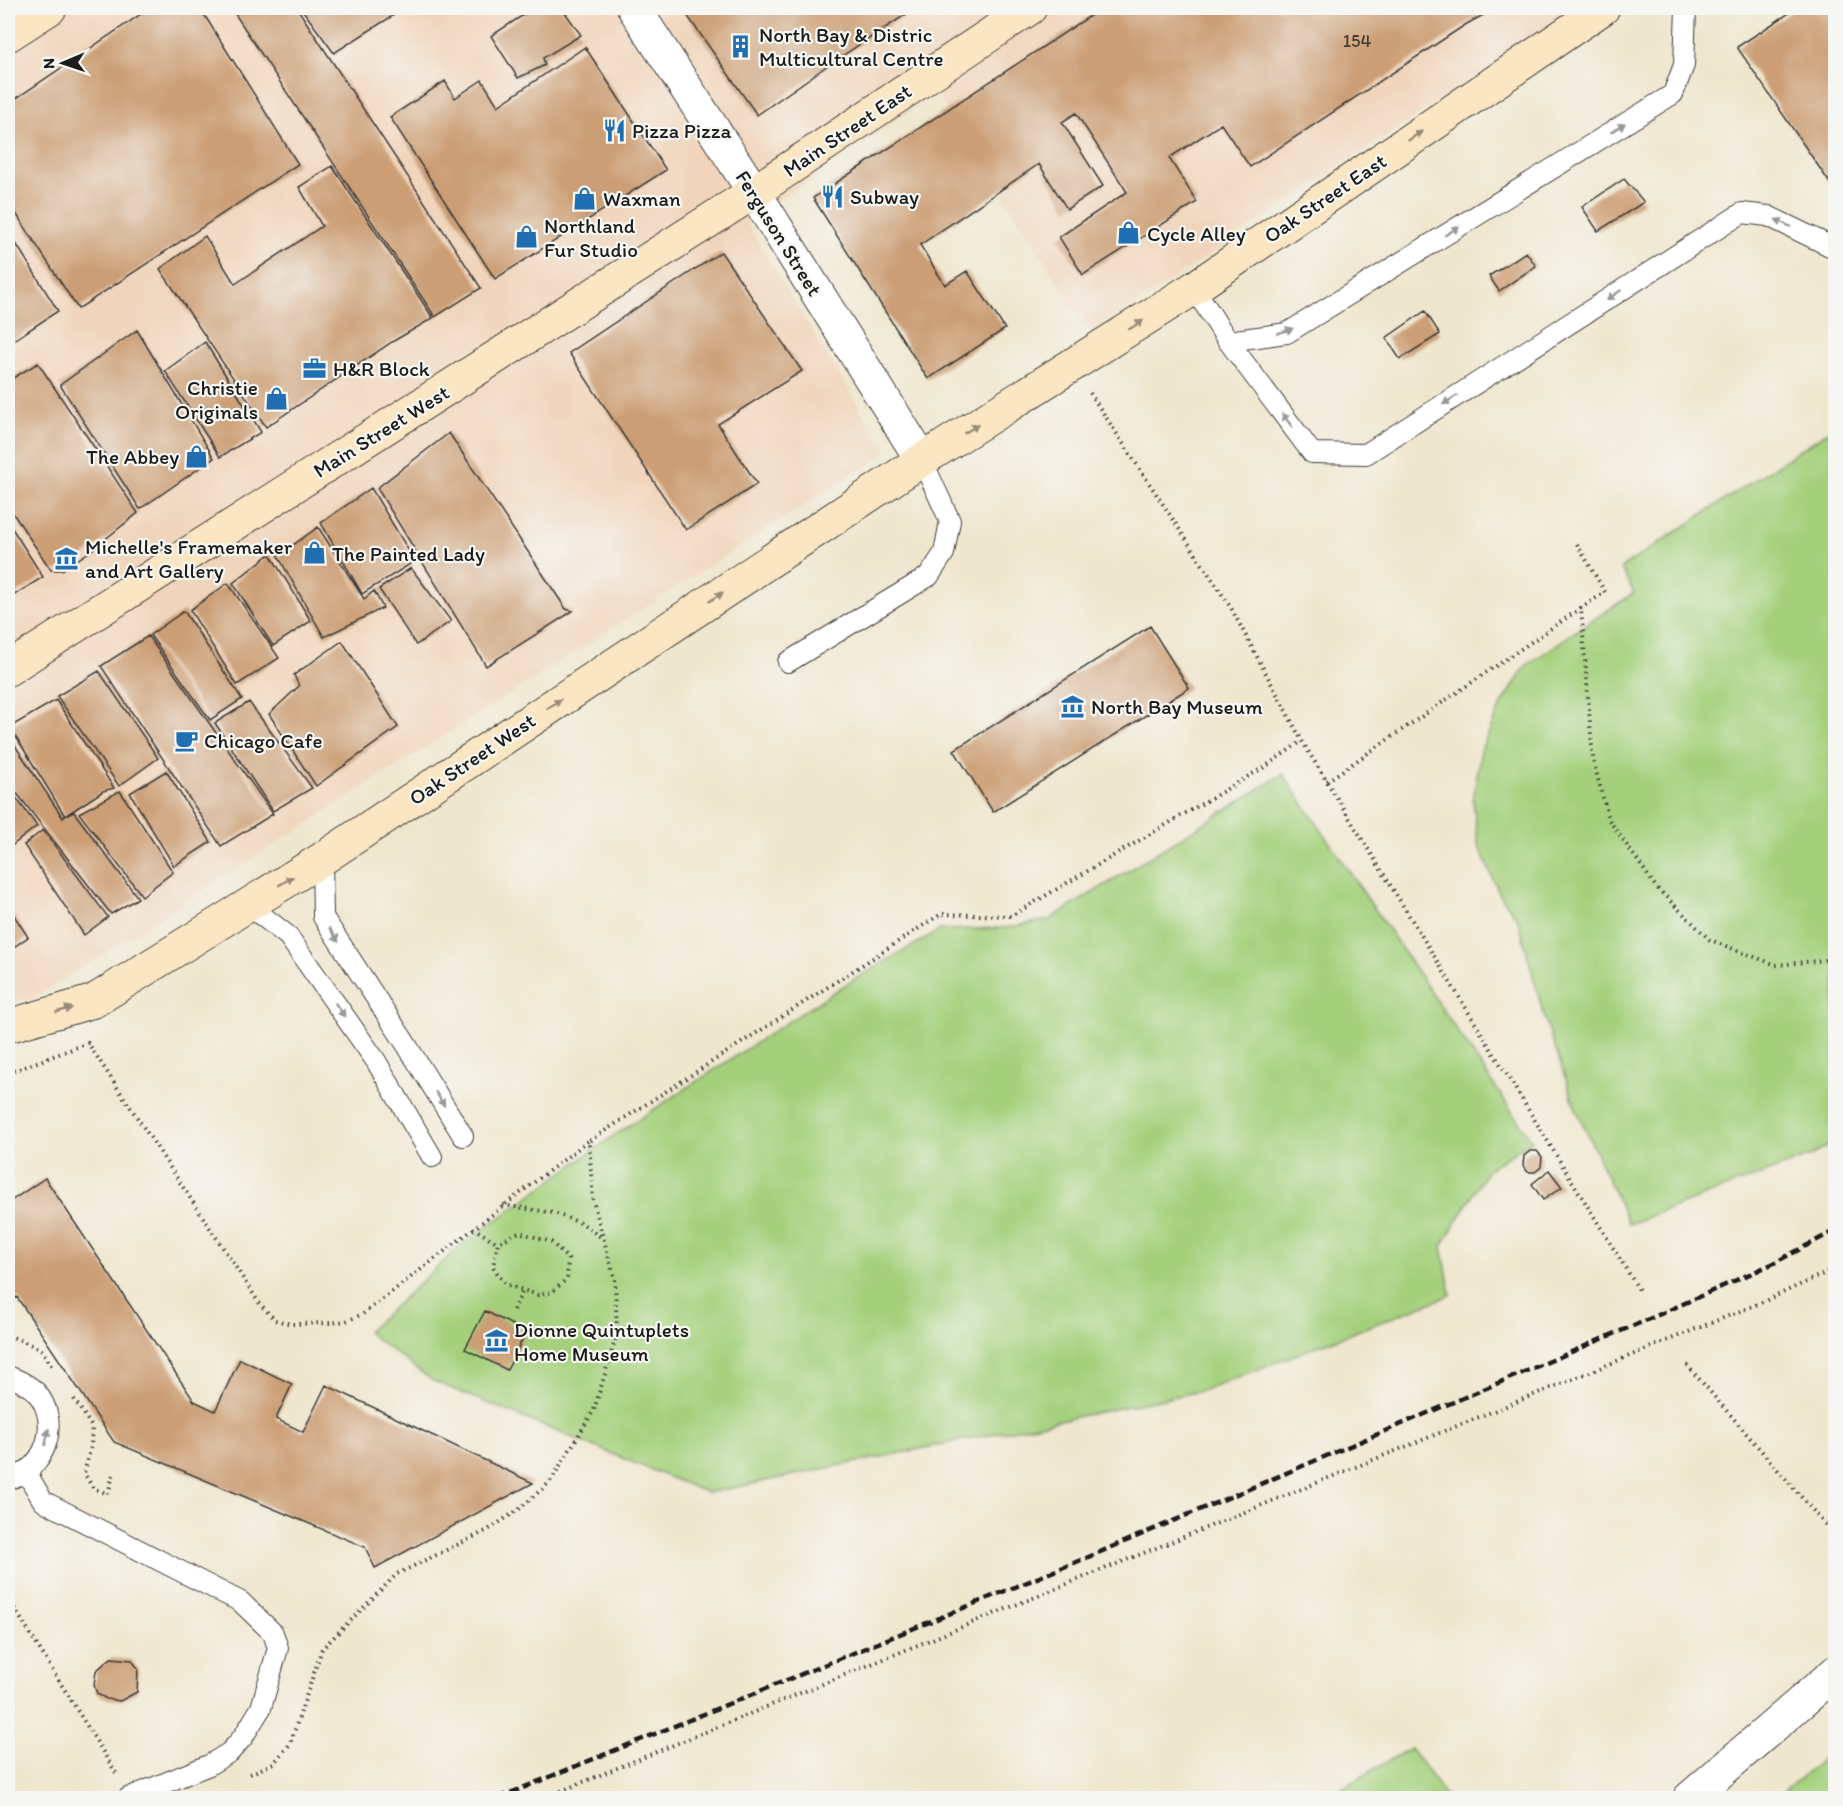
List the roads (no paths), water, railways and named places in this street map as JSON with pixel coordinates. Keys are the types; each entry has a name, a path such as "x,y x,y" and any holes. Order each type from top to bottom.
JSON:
{"main road":[{"path":"8,35 50,8"},
{"name":"Main Street East","path":"754,192 1030,8"},
{"name":"Oak Street East","path":"922,460 1194,288 1603,8"},
{"name":"Main Street West","path":"8,669 754,192"},
{"name":"Oak Street West","path":"8,1026 94,1001 322,859 922,460"}],"street":[{"name":"Ferguson Street","path":"634,8 754,192 922,460"},
{"path":"1690,1798 1836,1672"}],"lane":[{"path":"1228,341 1287,333 1673,94 1684,65 1686,8"},
{"path":"1194,288 1228,341 1312,453 1366,454 1742,213 1768,216 1836,249"},
{"path":"788,662 929,576 944,553 950,521 922,460"},
{"path":"322,859 323,916 463,1137"},
{"path":"247,904 288,936 376,1061 432,1158"},
{"path":"8,1376 23,1382 36,1393 46,1408 49,1426 47,1443 39,1459 26,1472 8,1479"},
{"path":"26,1472 43,1502 241,1602 273,1633 278,1648 261,1708 243,1737 230,1752 209,1765 129,1798"}],"railway":[{"path":"498,1798 1086,1558 1656,1316 1772,1264 1836,1230"}],"place":[{"name":"North Bay & Distric Multicultural Centre","path":"741,46"},
{"name":"Pizza Pizza","path":"614,130"},
{"name":"Subway","path":"832,196"},
{"name":"Waxman","path":"585,198"},
{"name":"Cycle Alley","path":"1129,233"},
{"name":"Northland Fur Studio","path":"526,237"},
{"name":"H&R Block","path":"315,368"},
{"name":"Christie Originals","path":"276,399"},
{"name":"The Abbey","path":"197,456"},
{"name":"The Painted Lady","path":"314,553"},
{"name":"Michelle's Framemaker and Art Gallery","path":"67,558"},
{"name":"North Bay Museum","path":"1073,706"},
{"name":"Chicago Cafe","path":"186,740"},
{"name":"Dionne Quintuplets Home Museum","path":"496,1341"}]}
